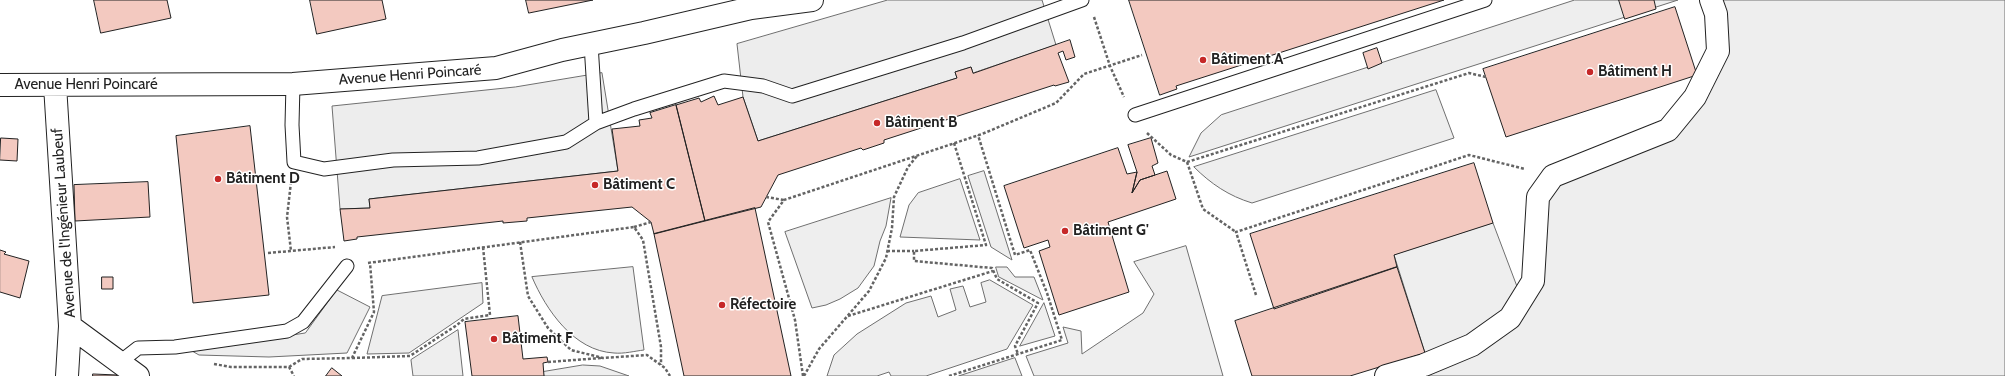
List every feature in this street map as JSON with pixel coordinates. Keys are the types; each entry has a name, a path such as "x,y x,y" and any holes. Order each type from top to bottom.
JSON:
{"street":[{"name":"Avenue Henri Poincaré","path":"0,85 293,84 496,68 562,50 750,8 812,0"},
{"path":"1386,376 1424,365 1472,345 1510,318 1533,281 1538,197 1553,176 1668,130 1695,97 1718,51 1716,14 1711,0"},
{"name":"Avenue de l'Ingénieur Laubeuf","path":"55,85 70,326 138,376"},
{"path":"67,376 70,326"}],"lane":[{"path":"293,84 292,125 294,162 324,169 393,160 478,158 566,142 596,123 634,109 724,81 763,86 792,96 963,43 1082,0"},
{"path":"1134,115 1485,0"},
{"path":"591,44 596,123"},
{"path":"120,362 138,348 175,347 287,331 303,322 347,266"}],"path":[{"path":"1101,38 1120,90 1142,128 1171,155 1187,162 1470,73 1486,78"},
{"path":"766,197 784,200 978,135 1056,103 1084,74 1142,55"},
{"path":"949,376 1062,340 1047,293 1030,250 1015,255 978,135"},
{"path":"887,252 986,245 954,143"},
{"path":"804,376 819,349 869,291 887,252 892,228 894,197 908,167 919,155"},
{"path":"1236,232 1470,155 1553,176"},
{"path":"291,251 287,217 294,162"},
{"path":"1187,162 1203,209 1236,232 1256,295"},
{"path":"784,200 768,222 795,320 804,376"},
{"path":"268,253 335,247 347,266 634,227 651,222"},
{"path":"634,227 643,240 660,347 661,365"},
{"path":"520,242 528,296 548,328 571,350 603,358"},
{"path":"210,364 231,367 289,366 302,359 410,356 457,325 464,318 490,315 483,247"},
{"path":"914,251 914,261 992,268 997,279 1038,303 1015,346 1018,354"},
{"path":"352,358 374,312 370,262"},
{"path":"848,316 993,271"},
{"path":"548,362 647,355 661,365 670,376"},
{"path":"289,366 294,376"}],"shaded area":[{"path":"888,0 1042,0 1056,45 973,73 971,67 955,72 957,78 758,141 743,97 737,44"},
{"path":"1575,0 1678,0 1189,157 1201,133 1221,115"},
{"path":"1721,0 2005,0 2005,376 1427,376 1518,326 1548,190 1691,115"},
{"path":"602,73 618,171 369,199 370,208 340,209 332,106 515,87"},
{"path":"1436,90 1454,138 1252,203 1221,189 1194,167"},
{"path":"984,171 1012,260 991,247 968,176"},
{"path":"960,179 980,240 900,237 909,205 918,193"},
{"path":"891,198 886,226 880,241 874,266 858,288 840,299 826,305 812,308 785,232"},
{"path":"1493,223 1521,297 1510,318 1425,353 1394,255"},
{"path":"1186,246 1223,376 1034,376 1026,356 1068,343 1063,327 1081,331 1082,354 1143,313 1154,294 1134,262"},
{"path":"633,267 644,350 626,353 600,351 586,345 574,337 563,327 545,303 532,277"},
{"path":"996,267 1007,267 1015,277 1034,277 1043,300 999,277"},
{"path":"990,280 1033,305 1007,349 926,376 891,376 889,372 877,376 827,376 834,355 857,334 906,303 931,296 938,317 956,310 950,289 963,286 970,307 986,302 981,283"},
{"path":"482,283 483,303 409,353 367,354 382,296"},
{"path":"337,290 370,307 347,353 269,357 199,355 192,351 305,333"},
{"path":"1044,303 1055,336 1020,346"},
{"path":"458,330 463,376 413,376 411,360"},
{"path":"1015,358 1022,376 959,376"},
{"path":"583,365 600,366 629,376 544,376 543,372"}],"building":[{"path":"94,0 167,0 171,18 101,33"},
{"path":"310,0 382,0 386,19 317,34"},
{"path":"526,0 593,0 529,13"},
{"name":"Bâtiment A","path":"1129,0 1444,0 1176,86 1177,89 1160,95"},
{"path":"1619,0 1654,0 1656,9 1625,19"},
{"name":"Bâtiment H","path":"1675,7 1697,75 1506,137 1483,69"},
{"name":"Bâtiment B","path":"1070,40 1075,57 1066,60 1063,51 1058,53 1069,82 1054,85 884,140 884,143 863,150 861,148 778,175 761,207 705,221 676,105 699,98 701,102 714,96 718,105 743,97 758,141 957,78 955,72 971,67 973,73"},
{"path":"1377,48 1382,63 1368,69 1363,53"},
{"name":"Bâtiment C","path":"676,105 705,221 654,234 651,222 632,207 527,218 527,221 503,223 503,221 357,237 357,239 344,241 340,209 370,208 369,199 618,171 612,129 640,126 639,120 652,118 650,113"},
{"name":"Bâtiment D","path":"250,126 269,295 193,303 176,136"},
{"path":"1,138 18,139 17,161 0,160"},
{"path":"1151,138 1158,163 1152,166 1155,175 1140,180 1132,193 1137,172 1128,145"},
{"name":"Bâtiment G'","path":"1118,148 1127,174 1137,172 1132,193 1140,180 1167,171 1176,199 1108,222 1129,292 1059,315 1039,251 1050,247 1048,240 1024,248 1004,186"},
{"path":"1474,163 1493,223 1394,255 1397,267 1274,309 1250,234"},
{"path":"148,182 150,217 75,221 74,185"},
{"name":"Réfectoire","path":"755,208 791,376 684,376 654,234"},
{"path":"0,250 6,252 4,254 29,261 20,298 0,292"},
{"path":"1397,267 1425,353 1350,376 1252,376 1235,321"},
{"path":"102,277 113,277 113,289 102,289"},
{"name":"Bâtiment F","path":"518,316 523,359 547,357 548,362 543,363 544,376 472,376 465,322"},
{"path":"332,368 342,376 326,376"},
{"path":"93,374 117,375 117,376 93,376"}],"place":[{"name":"Bâtiment A","path":"1203,60"},
{"name":"Bâtiment H","path":"1590,72"},
{"name":"Bâtiment B","path":"877,123"},
{"name":"Bâtiment D","path":"218,179"},
{"name":"Bâtiment C","path":"595,185"},
{"name":"Bâtiment G'","path":"1065,231"},
{"name":"Réfectoire","path":"722,305"},
{"name":"Bâtiment F","path":"494,339"}]}
